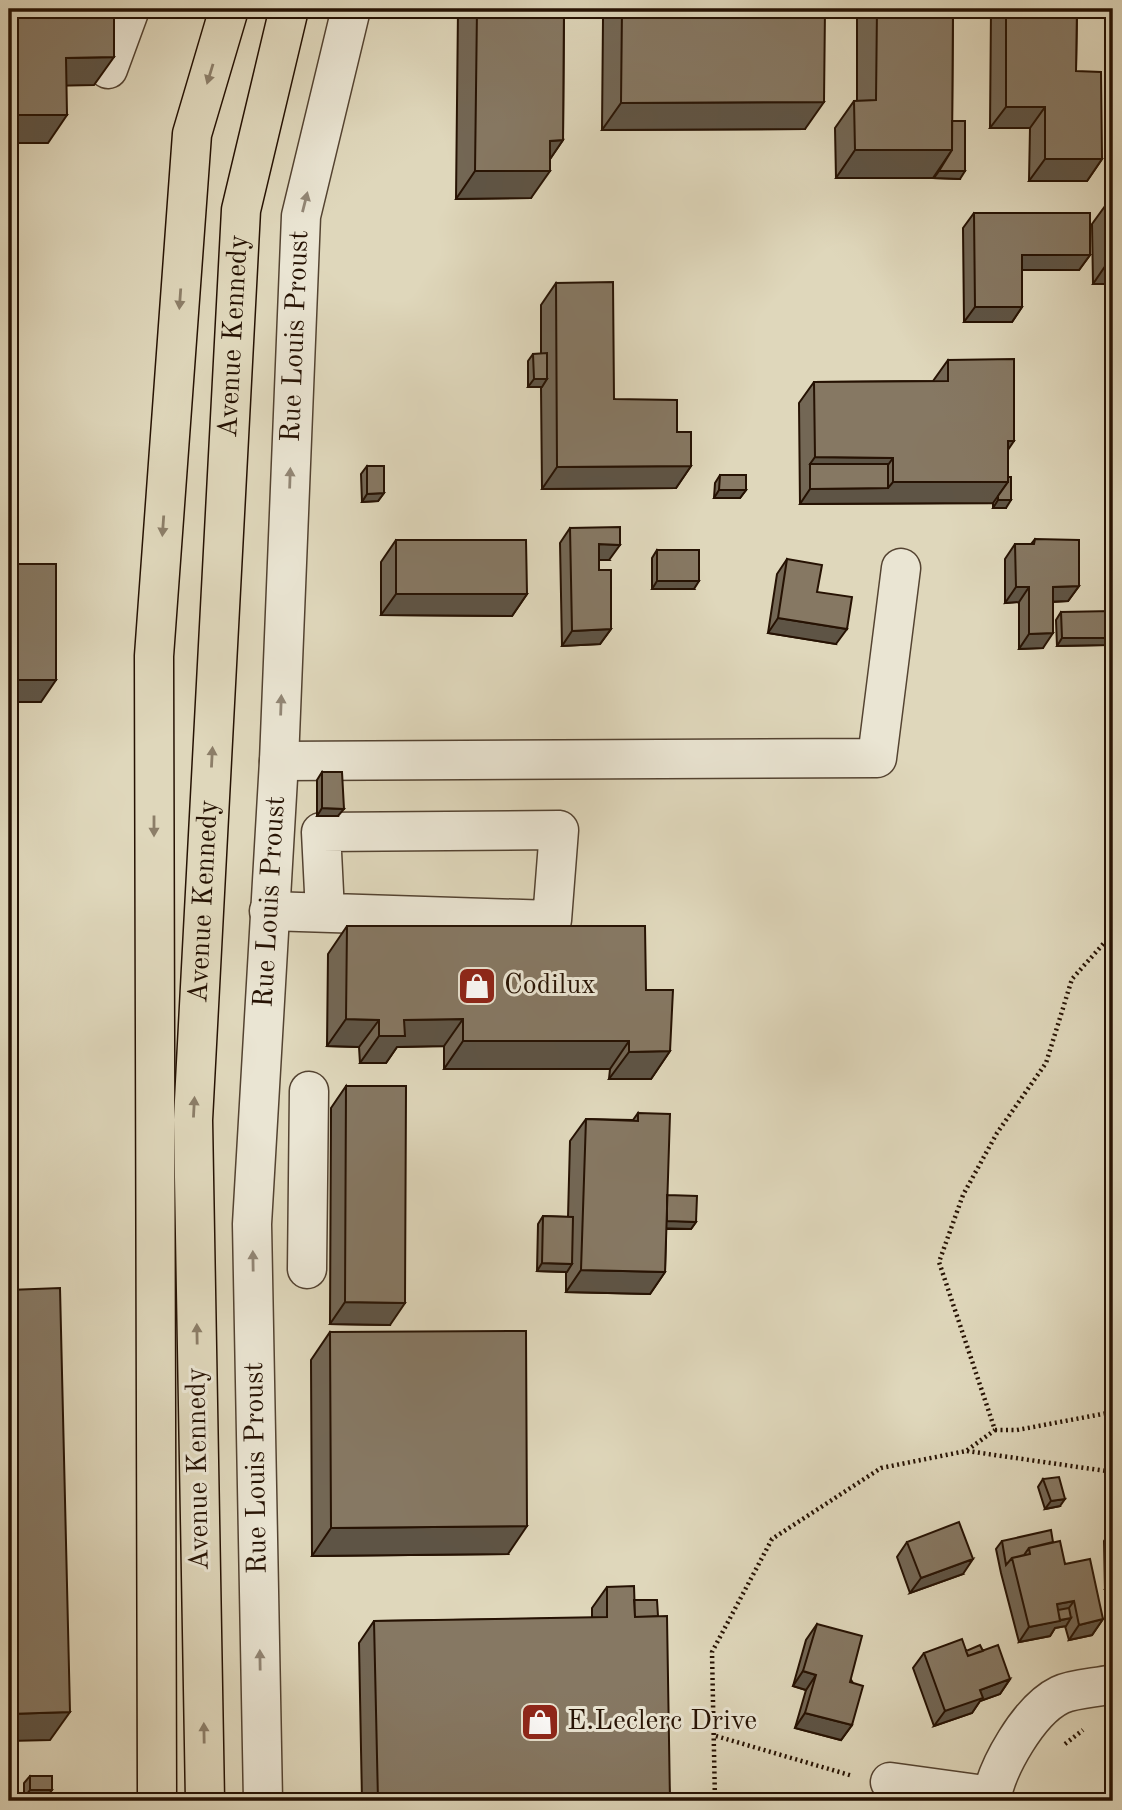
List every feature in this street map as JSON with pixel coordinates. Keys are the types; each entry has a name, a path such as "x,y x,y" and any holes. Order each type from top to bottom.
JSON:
{"main road":[{"name":"Avenue Kennedy","path":"157,1801 154,656 192,134 229,9"},
{"name":"Avenue Kennedy","path":"205,1801 193,1119 241,210 289,9"}],"street":[{"path":"108,69 130,9"},
{"name":"Rue Louis Proust","path":"263,1801 253,1224 279,761 301,216 351,9"},
{"path":"279,761 877,758 901,568"},
{"path":"269,911 552,920 559,830 321,832 325,912"},
{"path":"307,1269 309,1091"},
{"path":"890,1783 991,1799 1009,1749 1028,1724 1060,1695 1113,1684"}],"path":[{"path":"995,1430 939,1262 963,1195 997,1133 1045,1063 1072,979 1113,933"},
{"path":"966,1451 995,1430 1017,1430 1113,1412"},
{"path":"715,1801 716,1736 712,1652 772,1539 881,1468 966,1451 1113,1472"},
{"path":"1055,1752 1082,1730 1092,1726"},
{"path":"716,1736 876,1783 890,1783"}],"building":[{"path":"9,9 114,9 114,57 66,58 67,115 9,115"},
{"path":"477,9 564,9 563,140 550,141 550,171 475,171"},
{"path":"622,9 825,9 824,102 621,103"},
{"path":"877,9 953,9 952,150 855,150 854,101 876,100"},
{"path":"1006,9 1077,9 1076,71 1101,72 1102,159 1045,159 1045,107 1006,107"},
{"path":"952,121 965,121 965,171 939,171 952,150"},
{"path":"1108,202 1113,202 1113,262 1108,262"},
{"path":"974,213 1090,213 1090,255 1022,255 1022,307 975,307"},
{"path":"613,282 614,399 677,400 677,432 691,432 691,466 557,467 556,283"},
{"path":"547,353 547,379 534,379 533,354"},
{"path":"1014,359 1014,441 1008,441 1008,482 893,482 893,458 815,457 814,382 948,381 948,360"},
{"path":"810,464 888,464 888,488 810,489"},
{"path":"367,466 384,466 384,493 367,494"},
{"path":"720,475 746,475 746,490 719,490"},
{"path":"1008,477 1011,477 1011,500 998,500 1008,482"},
{"path":"620,527 620,545 599,544 599,570 611,570 611,629 572,631 570,528"},
{"path":"1035,539 1079,540 1079,586 1053,587 1053,633 1029,634 1029,587 1016,587 1015,544 1034,544"},
{"path":"396,540 526,540 527,594 396,594"},
{"path":"657,550 699,550 699,581 657,581"},
{"path":"787,559 822,565 817,592 852,597 847,629 778,618"},
{"path":"9,564 56,564 56,680 9,680"},
{"path":"1112,611 1112,638 1062,638 1061,612"},
{"path":"322,772 342,772 344,809 322,808"},
{"name":"Codilux","path":"347,926 645,926 646,990 673,990 670,1051 629,1052 629,1041 463,1041 463,1019 404,1020 405,1036 379,1036 379,1020 346,1019"},
{"path":"346,1086 406,1086 405,1303 345,1302"},
{"path":"638,1113 670,1114 665,1272 581,1270 586,1119 638,1121"},
{"path":"667,1195 697,1196 696,1222 667,1221"},
{"path":"543,1216 573,1217 572,1264 542,1263"},
{"path":"60,1288 70,1712 9,1714 9,1290"},
{"path":"526,1331 527,1526 331,1528 330,1332"},
{"path":"1059,1477 1065,1499 1051,1501 1043,1479"},
{"path":"959,1522 973,1559 921,1578 907,1542"},
{"path":"1051,1530 1053,1542 1029,1548 1024,1555 1012,1558 1006,1565 1002,1541"},
{"path":"1060,1541 1065,1564 1090,1559 1103,1619 1079,1625 1074,1601 1057,1604 1060,1621 1029,1627 1012,1558 1030,1554 1029,1548"},
{"name":"E.Leclerc Drive","path":"634,1586 635,1617 667,1616 670,1801 378,1801 374,1621 607,1617 607,1587"},
{"path":"634,1600 657,1600 658,1616 635,1617"},
{"path":"1069,1608 1071,1618 1060,1620 1058,1610"},
{"path":"817,1624 862,1636 850,1682 863,1686 852,1725 805,1713 816,1675 803,1671"},
{"path":"962,1639 968,1656 998,1645 1010,1679 980,1690 983,1698 945,1711 924,1653"},
{"path":"980,1645 983,1651 968,1656 966,1651"},
{"path":"30,1776 52,1776 52,1790 30,1790"}],"place":[{"name":"Codilux","path":"477,986"},
{"name":"E.Leclerc Drive","path":"540,1722"}]}
